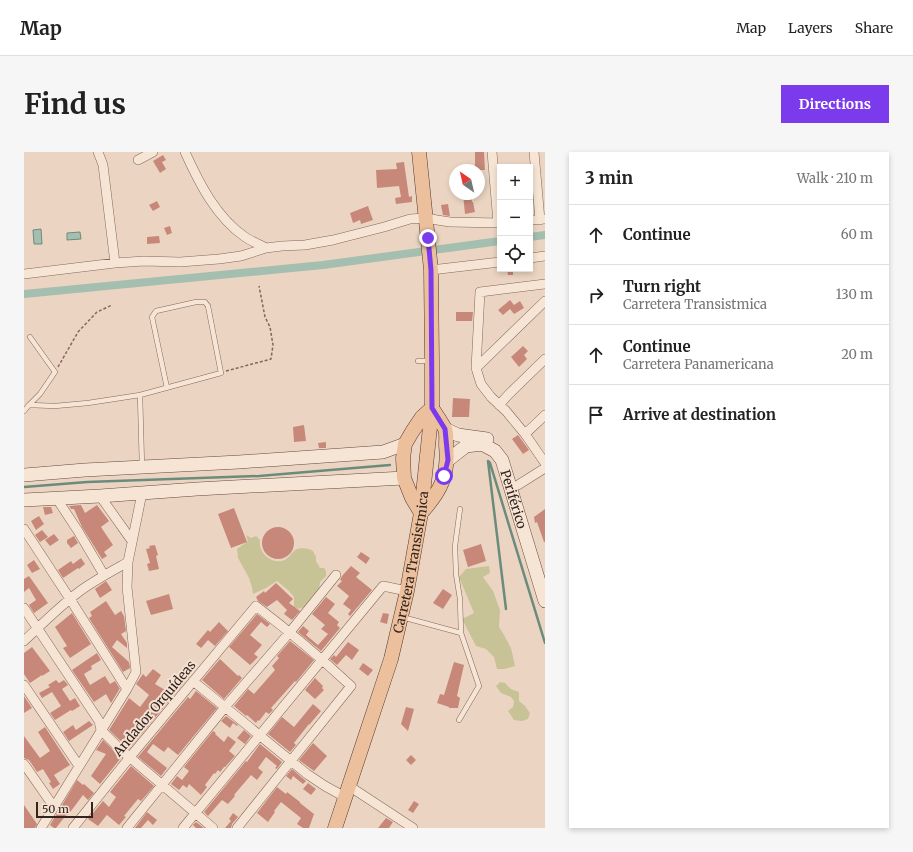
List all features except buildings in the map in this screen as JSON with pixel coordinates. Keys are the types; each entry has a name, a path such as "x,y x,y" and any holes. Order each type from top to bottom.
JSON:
{"main road":[{"path":"419,152 426,218"},
{"name":"Carretera Transistmica","path":"339,826 347,791 391,659 407,591 421,513 432,408 431,266 426,218"},
{"path":"432,408 445,429 448,460 444,476 440,487 431,502 421,513 412,498 404,478 403,458 405,444 422,417 432,408"}],"street":[{"path":"98,152 102,165 115,263"},
{"path":"138,160 153,152"},
{"path":"185,152 196,175 229,224 245,237 266,248"},
{"path":"492,152 497,203"},
{"path":"533,220 543,219 534,152"},
{"path":"24,274 115,263 180,262 219,259 240,256 266,248 305,245 333,240 410,219 426,218 450,222 497,223"},
{"path":"533,258 545,256"},
{"path":"431,266 497,262"},
{"path":"545,284 480,292 476,368 481,384 491,398 525,434 545,463"},
{"path":"476,368 545,301"},
{"path":"499,405 545,359"},
{"path":"525,434 545,415"},
{"path":"445,429 458,435 494,441 497,448"},
{"path":"24,475 383,452 405,444"},
{"path":"448,460 466,446 482,444 497,448"},
{"name":"Periférico","path":"497,448 506,450 512,462 545,576"},
{"name":"Periférico","path":"497,448 545,601"},
{"path":"518,485 545,468"},
{"path":"24,500 404,478"},
{"path":"41,828 136,672 127,587 128,562 142,493"},
{"path":"100,496 132,541"},
{"path":"57,499 104,575"},
{"path":"24,529 127,689"},
{"path":"24,641 70,599 104,575 128,562"},
{"path":"127,828 225,707 290,632 336,575"},
{"path":"183,828 383,586 407,591"},
{"name":"Andador Orquídeas","path":"73,828 256,606 290,632"},
{"path":"24,608 99,721 101,730 120,749 213,828"},
{"path":"237,828 352,686 290,632"},
{"path":"193,681 307,774 325,786 347,791 413,828"},
{"path":"24,685 78,766"},
{"path":"24,764 54,807"}],"lane":[{"path":"29,405 55,406 88,403 140,395 167,388 221,373 208,306 205,302 196,302 156,311 152,317 167,388"},
{"path":"24,411 40,394 55,372 30,337"},
{"path":"418,361 432,361"},
{"path":"140,395 143,467"},
{"path":"459,720 480,686 461,633 460,599 456,574 455,546 460,509"},
{"path":"401,617 461,633"}],"path":[{"path":"221,373 271,359 274,345 270,327 265,317 258,286"},
{"path":"55,372 78,332 97,312 112,305"}],"shaded area":[{"path":"41,229 42,244 34,244 33,230"},
{"path":"80,232 81,239 67,240 67,233"},
{"path":"246,535 251,538 256,536 260,540 261,549 263,552 266,556 273,560 282,561 300,548 313,551 320,568 324,568 326,571 326,576 320,582 319,591 308,605 299,609 294,607 294,597 277,581 253,594 249,578 238,558 237,549 248,541"},
{"path":"489,566 490,573 483,577 493,591 500,610 499,627 511,648 515,666 504,669 497,669 494,657 486,649 476,646 462,619 474,613 459,577 466,569"},
{"path":"500,682 505,683 511,689 519,692 519,701 530,713 528,719 522,721 514,720 508,711 513,707 514,701 511,697 501,693 496,686"}],"waterway":[{"path":"533,237 545,235"},
{"path":"24,294 323,265 497,241"},
{"path":"506,609 488,461 490,463 545,643"},
{"path":"24,487 87,482 259,476 390,465"}],"route":[{"path":"428,238 431,270 432,408 445,429 448,460 444,476"}]}
